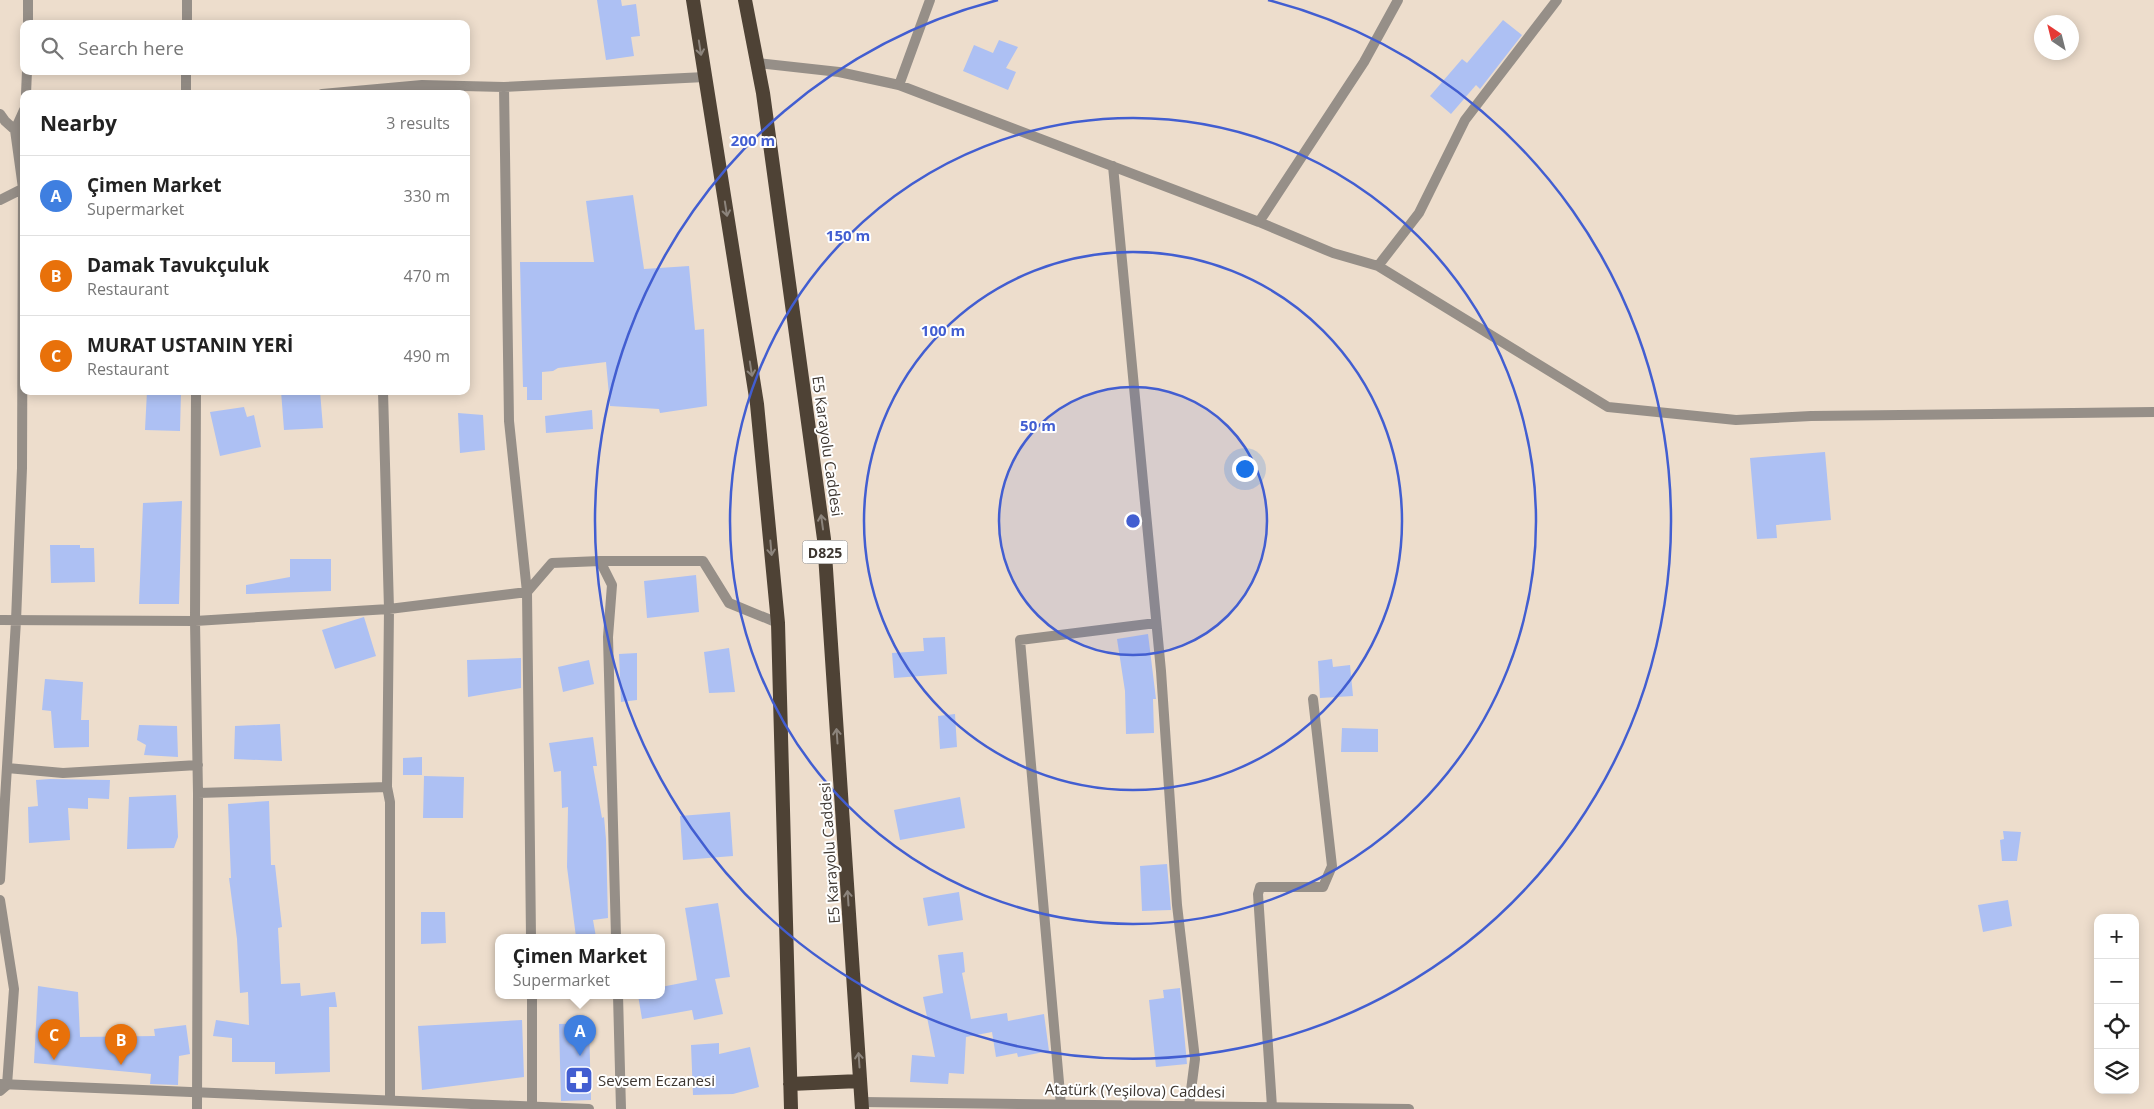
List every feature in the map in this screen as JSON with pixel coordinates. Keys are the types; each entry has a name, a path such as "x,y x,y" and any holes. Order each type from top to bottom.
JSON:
{"highway":[{"path":"693,0 757,404 778,623 791,1109"},
{"name":"E5 Karayolu Caddesi","path":"745,0 757,63 824,539 862,1106"},
{"path":"790,1084 860,1080"}],"street":[{"path":"28,0 28,20"},
{"path":"187,0 187,20"},
{"path":"899,85 930,0"},
{"path":"1259,222 1364,62 1398,0"},
{"path":"1378,266 1419,214 1465,120 1556,0"},
{"path":"757,63 839,72 899,85 1259,222 1333,253 1378,266 1608,407 1736,420 1811,416 2154,412"},
{"path":"26,90 27,75"},
{"path":"186,75 186,90"},
{"path":"393,90 422,85 504,87 705,77"},
{"path":"504,87 509,422 527,592 531,934"},
{"path":"0,114 15,130"},
{"path":"20,119 15,130 20,162"},
{"path":"1113,166 1156,623 1177,905 1195,1059 1190,1106"},
{"path":"0,200 20,190"},
{"path":"0,880 16,621 22,468 23,395"},
{"path":"196,395 197,1109"},
{"path":"383,395 389,609 387,787 390,802 390,1100"},
{"path":"600,561 612,585 608,637 616,934"},
{"path":"0,620 195,621 389,609 527,592 552,563 600,561 703,562 729,603 778,623"},
{"path":"1062,1105 1020,640 1156,623"},
{"path":"1272,1107 1258,894 1260,887 1323,886 1332,866 1313,699"},
{"path":"7,768 63,774 198,765"},
{"path":"198,793 387,787"},
{"path":"0,900 14,989 2,1087 196,1092 589,1109"},
{"path":"532,999 533,1108"},
{"path":"618,999 621,1109"},
{"name":"Atatürk (Yeşilova) Caddesi","path":"862,1106 1062,1105 1409,1109"}],"building":[{"path":"597,0 621,0 622,6 636,4 640,36 631,37 634,56 606,60"},
{"path":"1503,20 1522,35 1480,89 1476,85 1451,114 1430,96 1462,59 1467,63"},
{"path":"999,40 1018,47 1006,68 1016,72 1008,90 963,71 974,45 993,53"},
{"path":"633,195 644,269 689,266 695,330 704,329 707,406 660,413 659,409 610,406 606,362 542,372 542,400 527,400 527,387 523,387 520,262 594,262 586,201"},
{"path":"147,395 181,395 180,431 145,430"},
{"path":"281,395 320,395 323,428 284,430"},
{"path":"244,407 247,417 254,415 261,447 220,456 210,412"},
{"path":"592,410 593,429 546,433 545,416"},
{"path":"458,413 483,415 485,450 460,453"},
{"path":"1825,452 1831,520 1776,525 1777,538 1757,539 1750,458"},
{"path":"182,501 179,604 139,604 143,503"},
{"path":"50,545 80,545 80,548 94,548 95,582 51,583"},
{"path":"290,559 331,559 331,591 246,594 246,585 290,577"},
{"path":"696,575 699,612 647,618 644,581"},
{"path":"364,617 376,656 335,669 322,630"},
{"path":"1148,634 1156,699 1153,699 1154,733 1126,734 1125,691 1117,639"},
{"path":"945,637 947,674 894,678 892,653 924,651 923,638"},
{"path":"729,648 735,692 709,693 704,652"},
{"path":"637,653 637,700 621,702 619,654"},
{"path":"521,658 521,688 468,697 467,660"},
{"path":"1332,659 1333,667 1350,665 1353,696 1320,698 1318,661"},
{"path":"589,660 594,684 563,692 558,667"},
{"path":"45,679 83,682 81,720 89,720 89,747 54,748 51,711 42,710"},
{"path":"955,714 957,747 940,749 938,716"},
{"path":"280,724 282,761 234,759 235,726"},
{"path":"139,725 177,726 178,757 144,755 146,745 137,740"},
{"path":"1342,728 1378,729 1378,752 1341,752"},
{"path":"593,737 597,766 593,766 602,818 604,817 606,839 608,918 593,920 595,934 576,934 567,867 568,807 562,808 561,771 554,772 549,743"},
{"path":"422,757 422,775 403,775 403,758"},
{"path":"424,776 464,777 463,818 423,818"},
{"path":"36,780 110,780 109,799 88,798 88,809 68,808 70,840 29,843 28,807 38,806"},
{"path":"176,795 178,837 174,848 127,849 129,797"},
{"path":"960,797 965,828 900,840 894,810"},
{"path":"269,801 271,865 275,865 282,927 278,928 281,984 300,983 301,996 335,992 337,1007 329,1007 330,1072 275,1074 275,1062 232,1062 232,1038 213,1036 216,1020 249,1025 248,992 240,993 237,939 229,878 231,878 228,804"},
{"path":"730,812 733,856 683,860 680,816"},
{"path":"2003,831 2021,832 2017,861 2002,861 2000,840 2004,839"},
{"path":"1167,864 1171,910 1142,911 1140,866"},
{"path":"959,892 963,920 928,926 923,898"},
{"path":"2008,900 2012,926 1983,932 1978,905"},
{"path":"718,903 730,977 715,979 723,1014 694,1020 692,1010 642,1019 639,999 665,999 665,986 697,980 685,908"},
{"path":"421,912 445,912 446,943 421,944"},
{"path":"963,952 965,972 962,973 971,1019 1007,1013 1008,1021 1044,1014 1049,1051 1018,1057 1017,1053 996,1057 992,1032 966,1037 964,1074 949,1073 948,1084 910,1082 912,1055 935,1057 923,997 943,993 938,955"},
{"path":"38,986 78,992 80,1037 155,1036 154,1029 186,1025 190,1054 179,1056 178,1085 150,1084 151,1074 34,1063"},
{"path":"1180,988 1187,1064 1156,1067 1149,1000 1164,998 1163,990"},
{"path":"522,1020 524,1077 422,1090 418,1026"},
{"path":"589,1023 591,1100 561,1101 559,1024"},
{"path":"719,1043 719,1054 750,1047 759,1087 733,1094 693,1095 691,1045"}],"place":[{"name":"Çimen Market","path":"580,1056"},
{"name":"MURAT USTANIN YERİ","path":"54,1060"},
{"name":"Damak Tavukçuluk","path":"121,1065"},
{"name":"Sevsem Eczanesi","path":"579,1080"}]}
